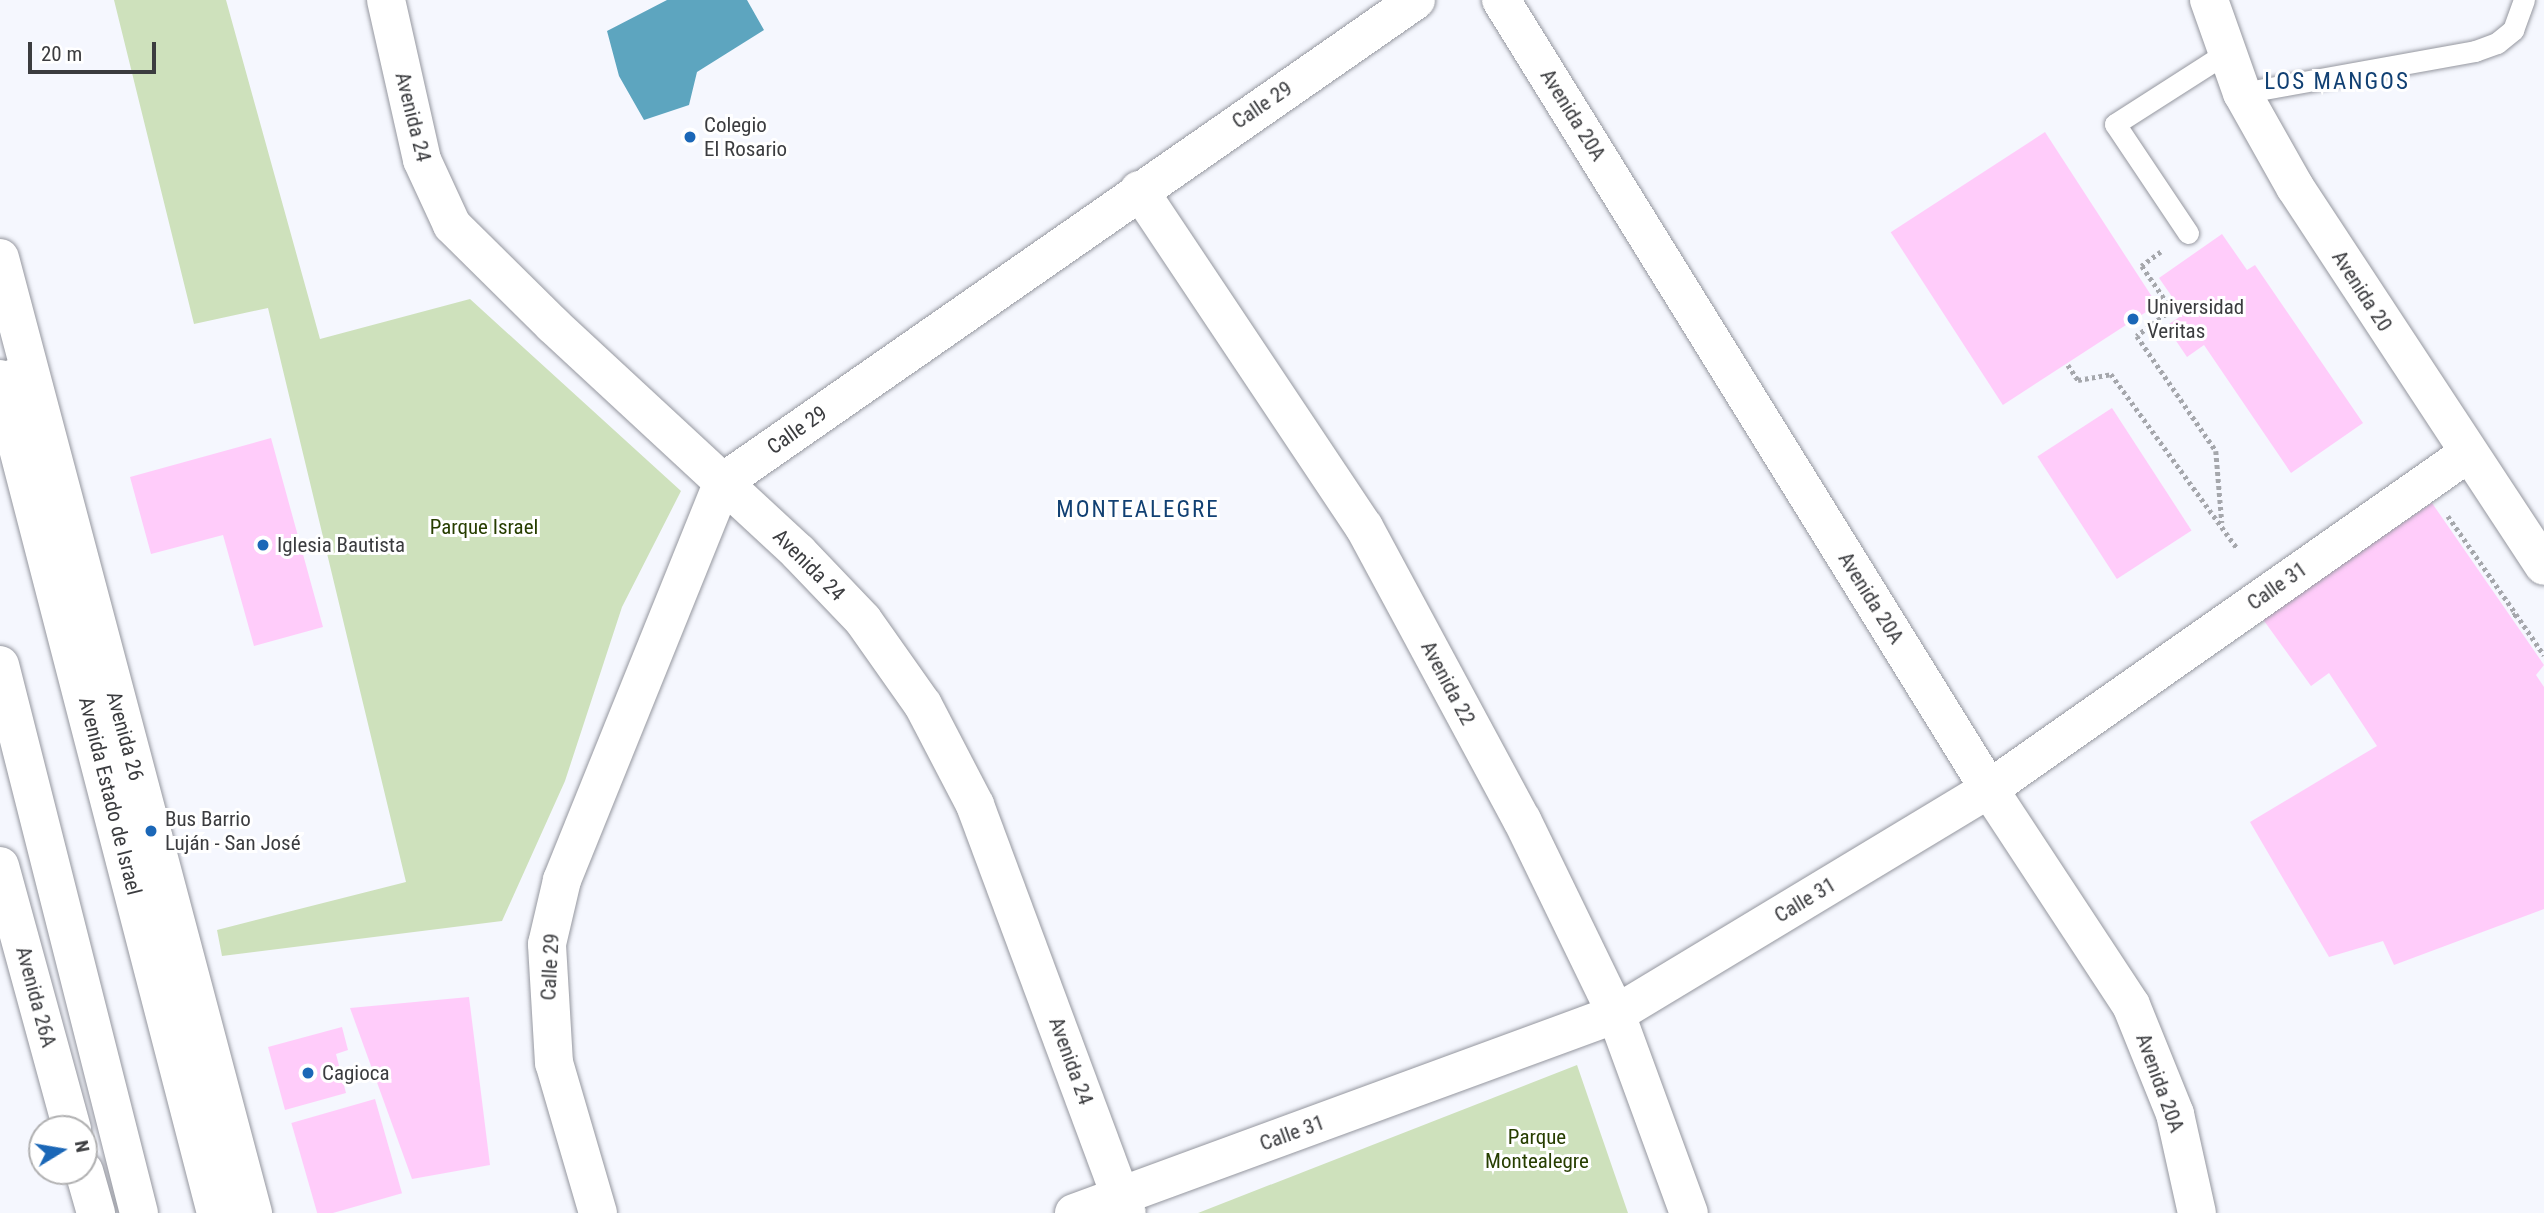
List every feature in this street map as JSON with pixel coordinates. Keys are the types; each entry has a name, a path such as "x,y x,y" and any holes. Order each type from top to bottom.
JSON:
{"street":[{"name":"Avenida 24","path":"386,0 422,160 452,225 552,325 723,482 863,620 923,705 975,805 1124,1204"},
{"name":"Calle 29","path":"598,1213 564,1110 548,1013 547,944 562,880 723,482 1139,190 1416,0"},
{"name":"Avenida 20A","path":"1501,0 1989,789 2132,1004 2175,1114 2197,1213"},
{"name":"Avenida 20","path":"2209,0 2242,93 2295,187 2544,566"},
{"name":"Avenida 22","path":"1139,190 1364,527 1522,820 1616,1014 1689,1213"},
{"name":"Avenida 26","path":"0,258 253,1213"},
{"path":"0,354 46,434"},
{"name":"Avenida Estado de Israel","path":"0,379 216,1213"},
{"name":"Calle 31","path":"1074,1213 1124,1204 1616,1014 1989,789 2468,454"},
{"path":"0,664 139,1213"},
{"path":"120,836 124,732"},
{"name":"Avenida 26A","path":"0,866 68,1115"},
{"path":"88,1185 96,1213"}],"lane":[{"path":"2242,93 2475,51 2497,43 2513,30 2524,0"},
{"path":"2188,233 2115,124 2226,53"}],"path":[{"path":"2188,233 2142,265 2172,310 2137,336 2216,451 2222,523"},
{"path":"2068,365 2078,380 2111,374 2222,523 2237,548"},
{"path":"2442,508 2514,616 2544,655"}],"green space":[{"name":"Parque Israel","path":"114,0 226,0 320,339 470,299 681,491 622,607 565,781 502,921 222,956 217,930 406,882 268,308 194,324"},
{"name":"Parque Montealegre","path":"1577,1065 1628,1213 1198,1213"}],"water":[{"path":"667,0 747,0 764,30 697,72 689,105 644,120 619,76 607,31"}],"building":[{"path":"2045,132 2157,305 2003,405 1891,232"},
{"path":"2222,234 2247,270 2255,265 2363,423 2291,473 2204,345 2187,357 2166,326 2184,314 2159,278"},
{"path":"2112,408 2192,530 2117,579 2037,456"},
{"name":"Iglesia Bautista","path":"271,438 323,627 254,646 223,535 151,554 130,477"},
{"path":"2432,503 2544,665 2536,675 2544,687 2544,909 2394,965 2383,941 2329,957 2250,822 2377,746 2329,673 2311,686 2262,618"},
{"path":"469,997 490,1165 412,1179 350,1008"},
{"name":"Cagioca","path":"342,1027 348,1050 336,1054 346,1093 285,1110 268,1047"},
{"path":"375,1099 402,1193 333,1213 317,1213 291,1123"}],"place":[{"name":"Colegio El Rosario","path":"690,137"},
{"name":"Universidad Veritas","path":"2133,319"},
{"name":"Iglesia Bautista","path":"263,545"},
{"name":"Bus Barrio Luján - San José","path":"151,831"},
{"name":"Cagioca","path":"308,1073"}],"district":[{"name":"LOS MANGOS","path":"2337,82"},
{"name":"MONTEALEGRE","path":"1138,510"}]}
